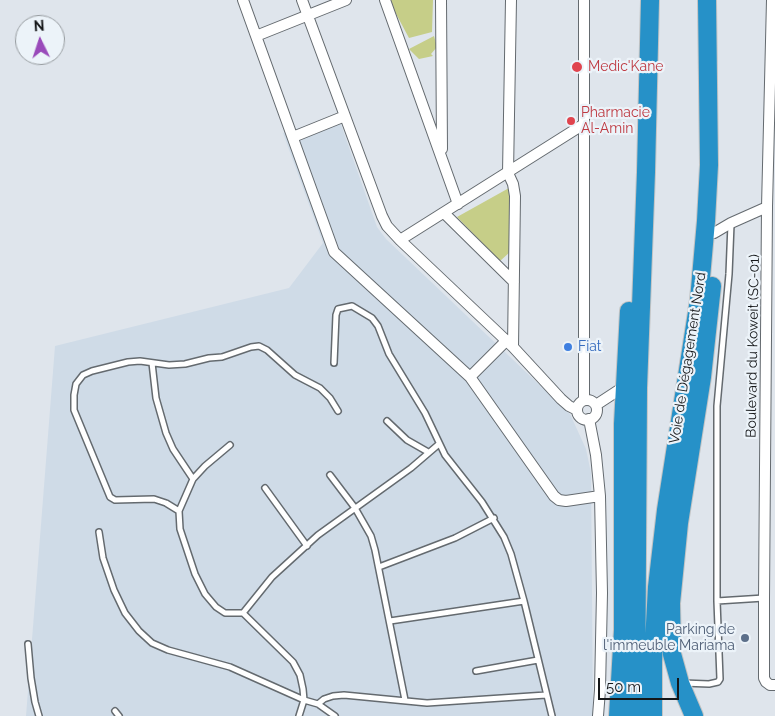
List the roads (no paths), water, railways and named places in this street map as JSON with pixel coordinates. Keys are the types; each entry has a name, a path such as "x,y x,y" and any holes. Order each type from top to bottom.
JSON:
{"highway":[{"path":"618,716 623,630 622,540 649,82 650,0"},
{"name":"Voie de Dégagement Nord","path":"652,716 657,587 666,510 699,300 705,229 709,165 707,0"},
{"path":"694,716 680,683 670,639 672,584 685,480 709,325 714,233 715,144 709,98"},
{"path":"632,387 636,716"}],"street":[{"path":"243,0 334,252 470,377 554,496 559,500 566,501 600,496"},
{"path":"302,0 387,226 510,344 568,406 577,410 581,418 589,419 596,413 596,405"},
{"path":"256,36 346,0"},
{"path":"385,0 458,204"},
{"path":"441,0 442,158"},
{"path":"470,377 510,344 514,282 515,196 513,184 508,173 511,0"},
{"path":"577,410 584,400 584,0"},
{"name":"Boulevard du Koweit (SC-01)","path":"772,0 772,160 767,207 771,257 764,678 770,685 775,685"},
{"path":"293,137 345,116"},
{"path":"400,240 584,124"},
{"path":"714,233 767,207"},
{"path":"444,214 514,282"},
{"path":"596,405 632,387"},
{"path":"584,400 593,402 596,405"},
{"path":"589,419 596,455 600,496 602,593 598,716"},
{"path":"764,598 775,593"}],"lane":[{"path":"680,683 709,684 718,682 720,679 716,601 717,406 730,274 731,223"},
{"path":"334,363 336,315 338,309 352,306 372,318 378,326 389,354 425,413 444,455 494,518 504,537 511,554 524,601 552,716"},
{"path":"179,511 166,503 154,499 115,500 110,497 74,410 76,384 83,375 128,362 140,361 169,365 185,364 222,357 259,346 295,375 320,388 330,398 338,411"},
{"path":"152,363 156,398 166,433 173,450 193,480"},
{"path":"386,421 407,440 428,452"},
{"path":"243,613 272,577 318,535 411,468 439,444"},
{"path":"230,445 204,466 193,480 179,511 180,529 194,574 205,594 225,613 243,613 293,662 300,675 304,700 299,716"},
{"path":"330,475 355,508 370,536 379,567 405,700"},
{"path":"265,488 307,546"},
{"path":"379,567 455,538 494,518"},
{"path":"99,532 103,558 114,590 125,613 152,643 168,650 230,667 304,700 318,704 335,716"},
{"path":"716,601 764,598"},
{"path":"390,621 524,601"},
{"path":"28,644 34,702 39,716"},
{"path":"476,671 538,660"},
{"path":"318,704 324,699 344,695 427,702 458,702 546,695"}],"place":[{"name":"Medic'Kane","path":"577,67"},
{"name":"Pharmacie Al-Amin","path":"571,121"},
{"name":"Fiat","path":"568,347"},
{"name":"Parking de l'immeuble Mariama","path":"745,638"}]}
